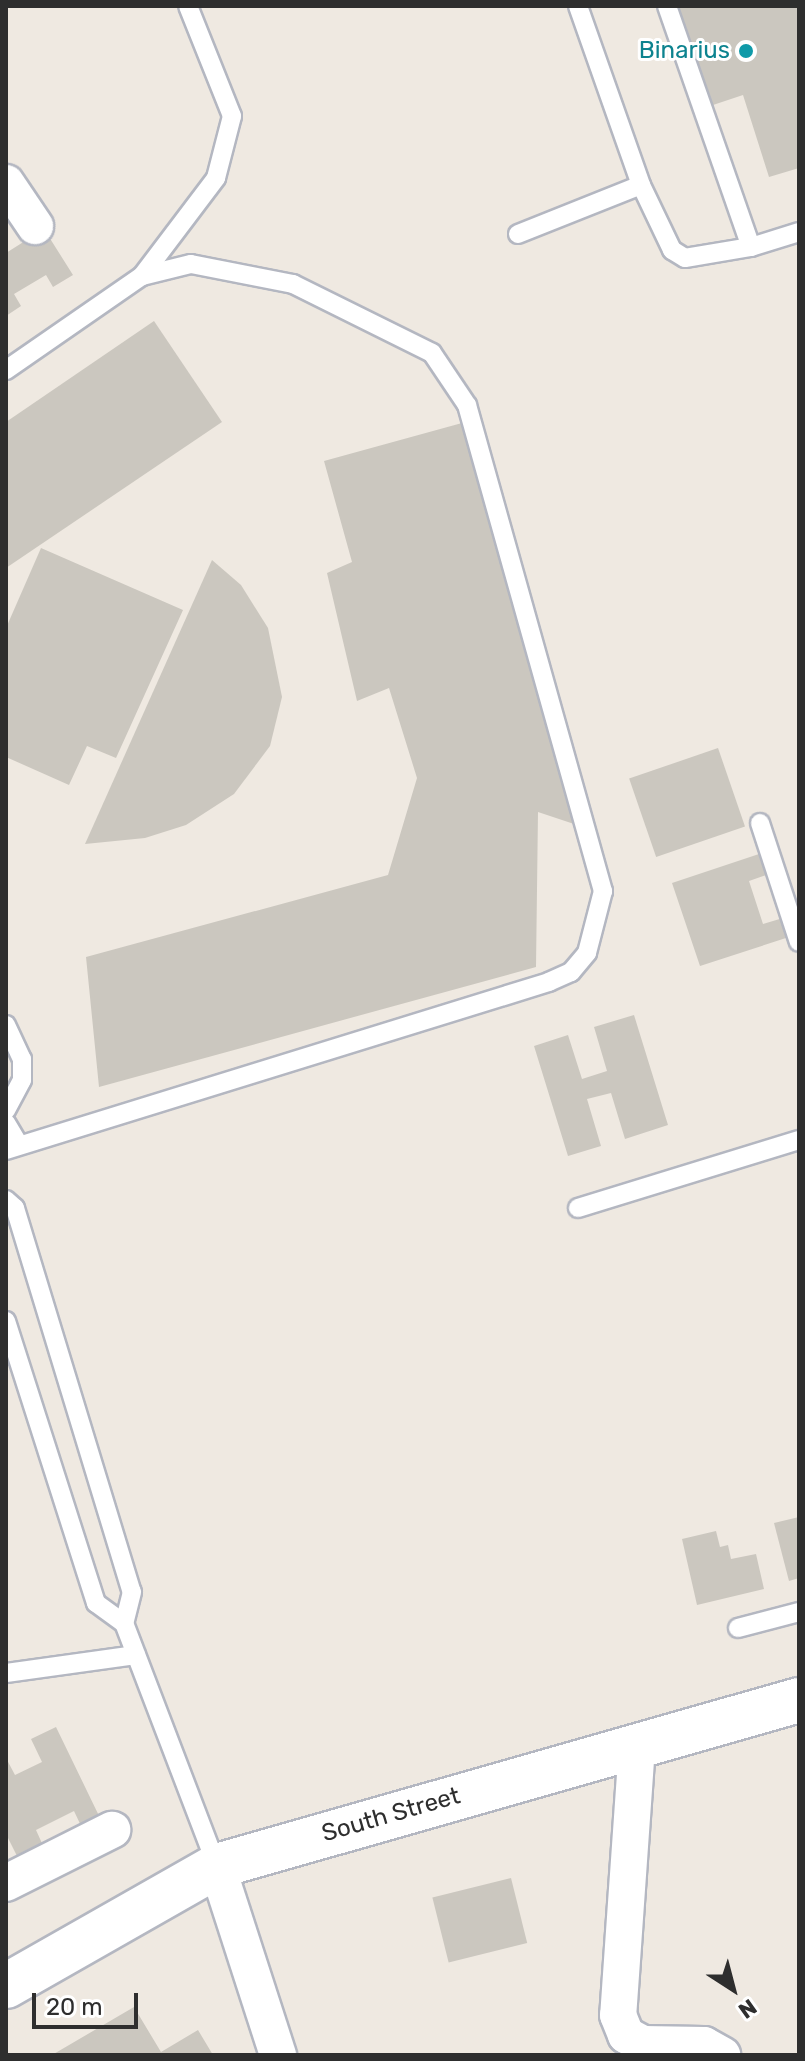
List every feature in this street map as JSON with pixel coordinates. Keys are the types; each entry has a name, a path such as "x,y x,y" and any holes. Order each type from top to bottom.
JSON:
{"street":[{"path":"6,183 35,226"},
{"name":"South Street","path":"6,1986 217,1866 799,1700"},
{"path":"637,1746 618,2015 626,2035 643,2044 704,2045 722,2055"},
{"path":"6,1883 112,1830"},
{"path":"217,1866 278,2055"}],"lane":[{"path":"6,370 142,276 216,178 232,116 188,6"},
{"path":"578,6 662,237 685,258 751,247 799,232"},
{"path":"667,6 751,247"},
{"path":"518,234 641,185"},
{"path":"6,1123 12,1148 549,982 571,972 587,953 603,891 467,405 454,379 432,353 412,341 293,284 191,264 142,276"},
{"path":"760,823 799,942"},
{"path":"6,1025 22,1059 22,1080 6,1110"},
{"path":"578,1208 799,1140"},
{"path":"6,1200 15,1208 132,1592 124,1623"},
{"path":"6,1321 96,1603 124,1623 217,1866"},
{"path":"738,1628 799,1612"},
{"path":"6,1673 136,1655"}],"building":[{"name":"Binarius","path":"678,6 799,6 799,168 769,177 743,95 710,106"},
{"path":"44,229 73,275 53,287 46,275 14,294 21,306 6,316 6,253"},
{"path":"154,321 222,422 6,568 6,422"},
{"path":"462,423 577,825 538,812 536,967 99,1087 86,957 388,875 417,778 389,688 357,701 327,573 352,562 324,461"},
{"path":"41,548 183,610 116,758 87,746 69,785 6,757 6,628"},
{"path":"212,560 241,585 268,628 282,697 270,746 234,794 186,825 145,838 85,844"},
{"path":"718,748 745,826 656,857 629,779"},
{"path":"762,853 769,874 749,881 763,924 783,918 789,937 700,966 672,883"},
{"path":"634,1015 668,1125 625,1139 611,1093 587,1099 601,1146 568,1156 534,1046 568,1035 582,1079 607,1071 594,1027"},
{"path":"799,1517 799,1578 789,1581 774,1523"},
{"path":"716,1531 720,1547 728,1545 731,1559 756,1554 764,1589 697,1605 682,1539"},
{"path":"56,1727 102,1822 83,1830 74,1811 36,1830 45,1850 20,1862 6,1834 6,1758 15,1775 42,1762 31,1739"},
{"path":"511,1878 527,1943 449,1963 432,1898"},
{"path":"134,2007 161,2052 198,2030 213,2055 52,2055"}],"place":[{"name":"Binarius","path":"746,51"}]}
